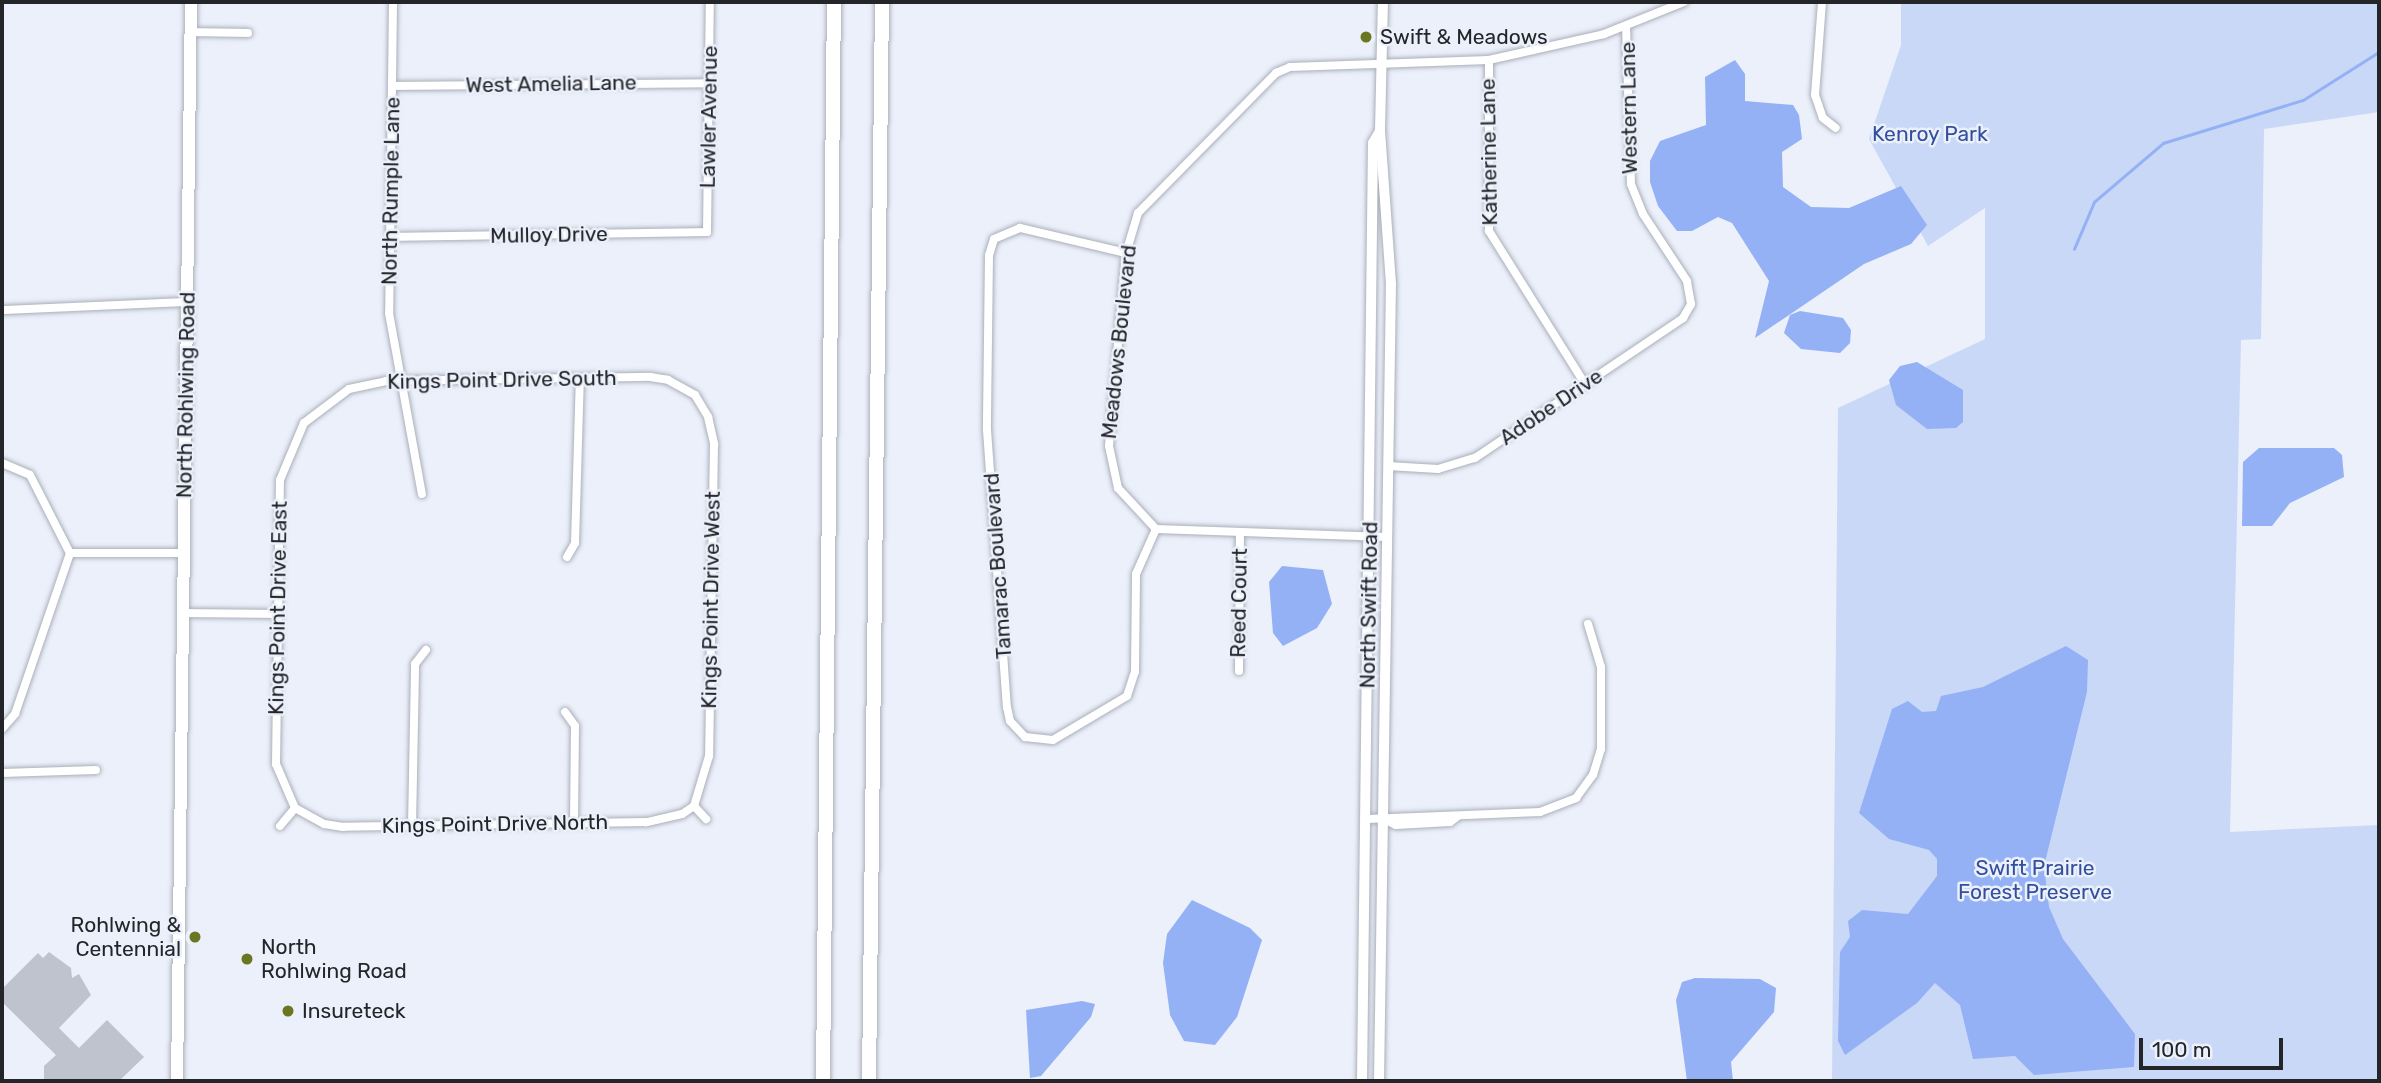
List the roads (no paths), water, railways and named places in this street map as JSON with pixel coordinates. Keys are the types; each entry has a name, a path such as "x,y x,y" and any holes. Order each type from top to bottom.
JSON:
{"highway":[{"path":"828,2 834,113"},
{"path":"822,1081 834,2"},
{"path":"869,1081 881,2"}],"main road":[{"name":"North Rohlwing Road","path":"177,1081 191,2"}],"street":[{"name":"North Rumple Lane","path":"393,2 389,313 399,380 422,494"},
{"name":"Lawler Avenue","path":"707,233 710,2"},
{"name":"North Swift Road","path":"1379,1081 1391,284 1380,131 1383,2"},
{"name":"Meadows Boulevard","path":"1156,529 1118,488 1110,462 1126,253 1131,227 1153,195 1276,73 1306,65 1489,60 1626,26 1684,2"},
{"path":"1822,2 1815,94 1823,118 1836,128"},
{"name":"Western Lane","path":"1626,26 1631,184 1692,299"},
{"path":"190,32 248,33"},
{"name":"Katherine Lane","path":"1489,60 1489,231 1585,384"},
{"name":"West Amelia Lane","path":"392,86 709,83"},
{"name":"North Swift Road","path":"1362,1081 1373,143 1380,131"},
{"name":"Tamarac Boulevard","path":"1126,253 1020,228 994,239 989,254 987,430 1007,707 1010,721 1026,737 1053,740 1127,696 1135,672 1136,574 1156,529"},
{"name":"Mulloy Drive","path":"390,237 707,233"},
{"name":"Adobe Drive","path":"1388,466 1461,466 1683,318 1692,299"},
{"path":"4,310 187,302"},
{"path":"567,556 575,543 580,378"},
{"name":"Kings Point Drive South","path":"304,423 349,389 399,380 659,378 695,395"},
{"path":"695,395 705,388"},
{"name":"Kings Point Drive West","path":"694,806 700,794 709,756 714,444 702,407 695,395"},
{"name":"Kings Point Drive East","path":"295,808 276,764 280,480 304,423"},
{"path":"2,463 30,475 70,553 15,714 2,729"},
{"path":"1156,529 1240,535 1387,537"},
{"name":"Reed Court","path":"1238,671 1240,535"},
{"path":"70,553 184,553"},
{"path":"183,612 278,614"},
{"path":"1367,820 1549,811 1576,798 1591,779 1601,749 1601,667 1588,624"},
{"path":"412,825 415,664 426,650"},
{"path":"565,712 575,726 574,823"},
{"path":"2,773 96,770"},
{"path":"694,806 706,818"},
{"name":"Kings Point Drive North","path":"295,808 334,826 668,819 694,806"},
{"path":"280,826 295,808"}],"water":[{"path":"1735,60 1745,74 1745,101 1793,105 1799,115 1802,139 1782,152 1783,187 1811,207 1849,208 1901,186 1927,225 1911,244 1864,264 1755,338 1769,281 1732,223 1718,217 1692,231 1677,231 1658,206 1650,182 1650,161 1660,141 1706,125 1705,77"},
{"path":"1800,311 1843,318 1851,330 1850,343 1840,353 1801,349 1784,333 1790,315"},
{"path":"1917,362 1963,390 1963,422 1956,428 1927,429 1896,405 1889,380 1900,366"},
{"path":"2259,448 2334,448 2342,455 2344,477 2290,503 2272,526 2242,526 2243,462"},
{"path":"1282,566 1323,570 1332,604 1317,628 1283,646 1273,633 1269,582"},
{"path":"2066,646 2088,660 2087,692 2044,866 2049,907 2063,939 2135,1034 2134,1067 2034,1075 2015,1056 1973,1059 1960,1005 1935,983 1917,1003 1845,1055 1838,1041 1840,952 1850,937 1848,921 1862,910 1908,914 1937,876 1937,859 1929,850 1889,839 1859,813 1892,709 1908,701 1922,712 1936,711 1941,696 1983,687"},
{"path":"1192,900 1250,928 1262,940 1237,1017 1215,1045 1184,1041 1170,1015 1163,963 1167,934"},
{"path":"1695,978 1760,979 1776,988 1774,1012 1731,1062 1733,1081 1687,1081 1676,1000 1682,982"},
{"path":"1082,1001 1095,1004 1091,1017 1041,1076 1030,1078 1026,1010"}],"waterway":[{"path":"2074,249 2094,202 2163,143 2303,100 2379,52"}],"place":[{"name":"Swift & Meadows","path":"1366,37"},
{"name":"Rohlwing & Centennial","path":"195,937"},
{"name":"North Rohlwing Road","path":"247,959"},
{"name":"Insureteck","path":"288,1011"}],"park label":[{"name":"Kenroy Park","path":"1930,134"},
{"name":"Swift Prairie Forest Preserve","path":"2035,880"}]}
